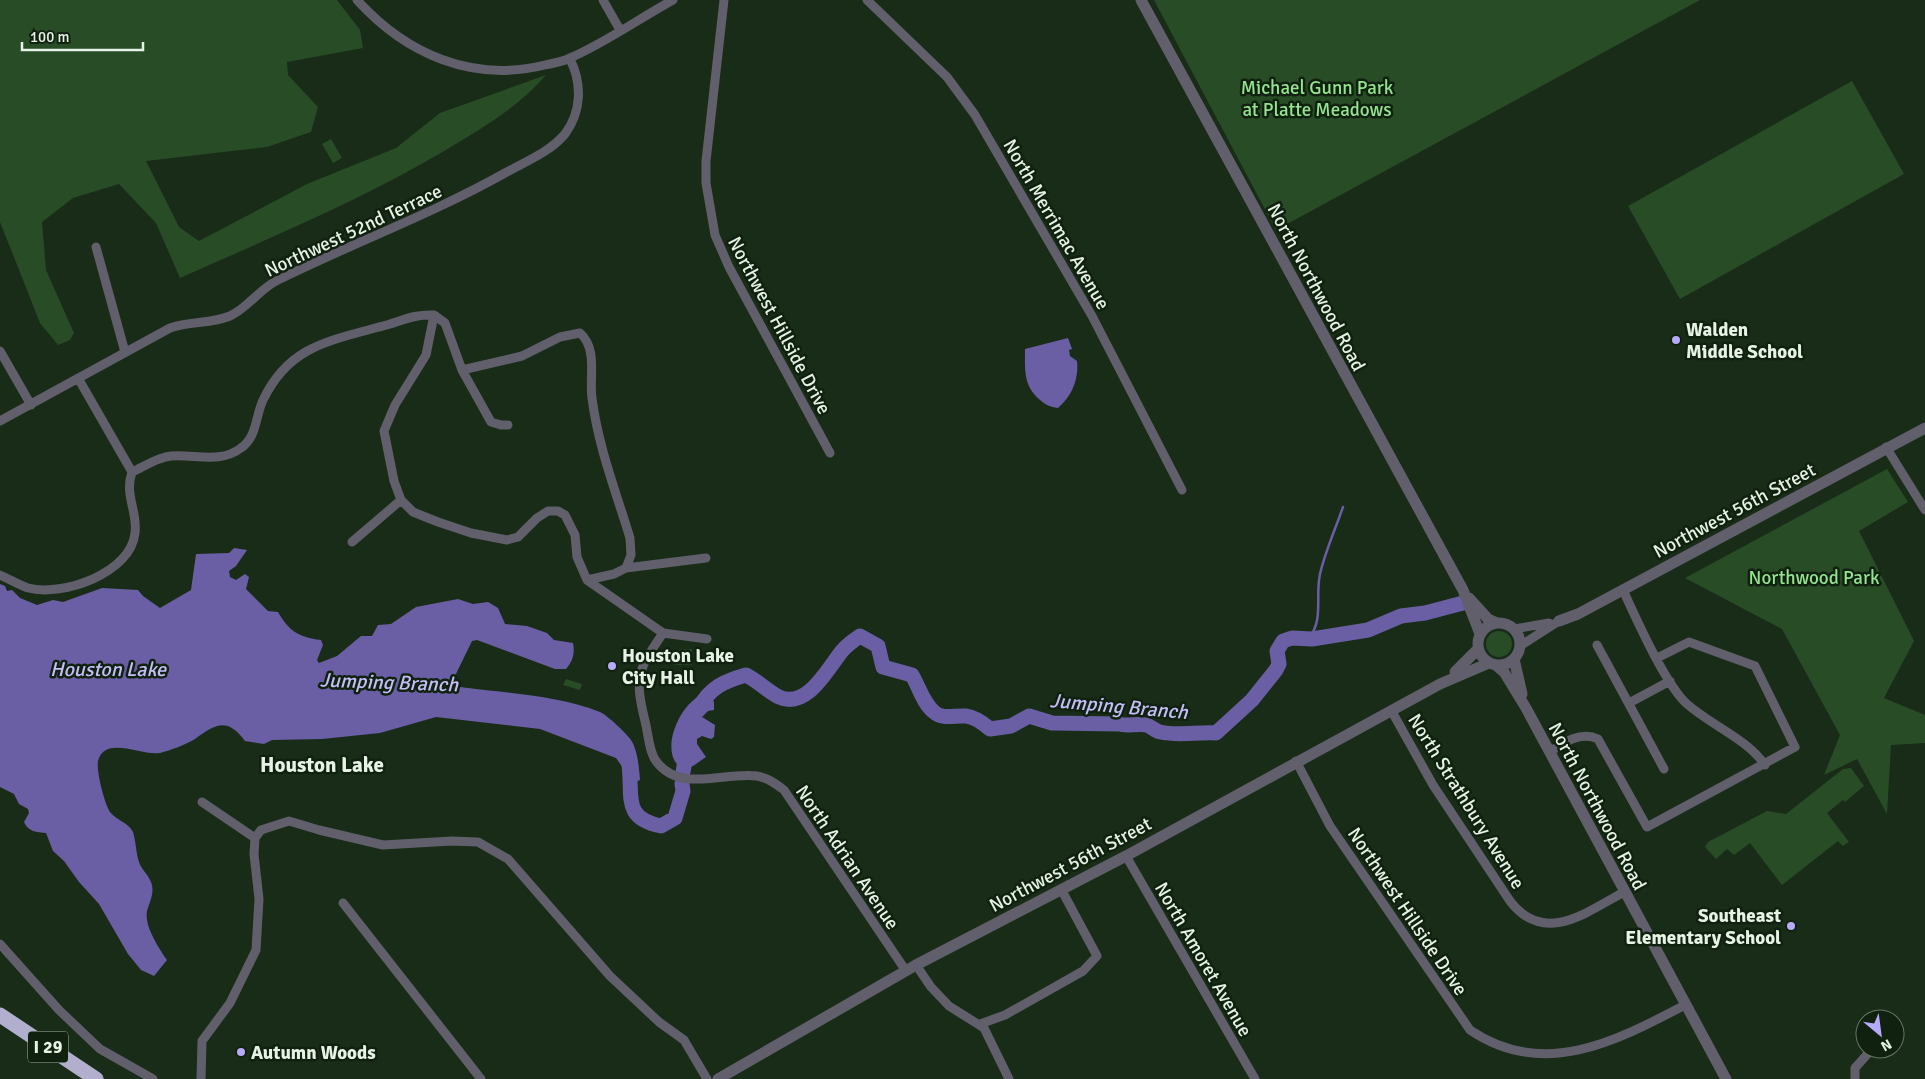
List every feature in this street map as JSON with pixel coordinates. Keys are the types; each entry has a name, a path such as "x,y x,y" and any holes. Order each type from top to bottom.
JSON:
{"highway":[{"name":"I 29","path":"0,1015 96,1079"}],"street":[{"path":"357,0 387,30 422,52 460,65 480,68 517,69 570,59 673,0"},
{"path":"603,0 620,30"},
{"name":"Northwest Hillside Drive","path":"724,0 706,161 710,213 720,249 728,268 830,453"},
{"name":"North Merrimac Avenue","path":"867,0 947,77 975,115 1092,316 1182,490"},
{"name":"North Northwood Road","path":"1141,0 1463,590 1480,634"},
{"name":"Northwest 52nd Terrace","path":"0,421 125,352 182,324 212,321 231,316 270,283 456,201 545,151 566,133 576,111 579,91 570,59"},
{"path":"96,247 125,352"},
{"path":"0,575 29,588 59,589 91,582 117,564 130,548 136,532 128,482 132,472 170,456 198,458 227,456 241,449 252,439 255,419 264,397 280,374 304,352 325,341 381,327 414,315 434,315 446,324 462,370 491,422 501,425 508,424"},
{"path":"434,315 426,355 395,405 384,431 394,481 401,500 413,512 438,522 471,533 507,540 518,537 537,518 548,511 558,511 565,515 575,535 576,557 588,580 663,632 707,639"},
{"path":"462,370 522,356 560,337 580,333 587,339 592,354 592,395 596,428 630,538 631,555 626,568"},
{"path":"0,351 31,405"},
{"path":"78,378 132,472"},
{"name":"Northwest 56th Street","path":"1520,646 1533,635 1559,621 1578,614 1886,447 1925,428"},
{"path":"1886,447 1925,510"},
{"path":"352,542 401,500"},
{"path":"588,580 614,574 626,568 706,558"},
{"name":"North Northwood Road","path":"1463,590 1488,619 1497,623"},
{"path":"1623,590 1657,658 1686,703 1756,751 1765,765"},
{"name":"Northwest 56th Street","path":"1514,629 1559,621"},
{"path":"1497,623 1503,623 1514,629 1520,646 1514,659 1502,664 1492,664 1478,649 1480,634 1485,628 1497,623"},
{"name":"North Adrian Avenue","path":"663,632 642,664 639,695 655,760 675,777 692,779 756,776 771,780 784,790 911,968 949,1006 980,1024 988,1033 1009,1079"},
{"path":"1550,752 1577,737 1586,736 1598,739 1647,827 1765,765 1795,747 1754,666 1690,642 1657,658"},
{"path":"1597,645 1664,769"},
{"name":"Northwest 56th Street","path":"1440,684 1467,662 1478,649"},
{"name":"North Northwood Road","path":"1514,659 1526,708"},
{"name":"North Northwood Road","path":"1492,664 1504,672 1526,708 1726,1079"},
{"name":"Northwest 56th Street","path":"718,1079 911,968 1126,856 1391,710 1440,684 1492,664"},
{"path":"1629,703 1670,680"},
{"name":"North Strathbury Avenue","path":"1391,710 1433,784 1510,901 1523,914 1540,922 1564,922 1624,892"},
{"name":"Northwest Hillside Drive","path":"1296,761 1330,826 1470,1030 1491,1049 1509,1058"},
{"path":"202,802 256,838"},
{"path":"201,1079 202,1041 230,1003 256,950 259,899 254,854 256,838 261,830 289,821 384,845 452,840 478,842 508,858 610,976 659,1022 684,1040 707,1079"},
{"name":"North Amoret Avenue","path":"1126,856 1255,1079"},
{"path":"980,1024 1005,1015 1083,972 1097,956 1061,889"},
{"path":"344,903 482,1079"},
{"path":"0,944 59,1010 100,1049 153,1079"},
{"path":"1585,1058 1685,1005"},
{"path":"1855,1079 1855,1068 1863,1059"}],"green space":[{"path":"0,0 337,0 360,30 363,48 287,62 288,75 318,107 311,132 267,147 146,161 179,227 199,241 307,184 396,148 440,113 546,75 524,97 499,117 414,168 315,218 180,278 156,223 119,184 73,198 42,222 46,270 74,333 70,340 58,345 40,323 0,222"},
{"name":"Michael Gunn Park at Platte Meadows","path":"1154,0 1700,0 1276,230"},
{"path":"1852,81 1904,174 1680,299 1628,206"},
{"path":"331,139 342,158 333,163 322,144"},
{"name":"Northwood Park","path":"1887,469 1908,502 1859,531 1914,641 1884,698 1925,715 1925,743 1891,745 1887,814 1857,759 1824,775 1840,735 1782,629 1685,578"},
{"path":"1499,631 1508,635 1512,644 1508,653 1499,657 1490,653 1486,644 1490,635"},
{"path":"692,649 692,665 674,665 674,650"},
{"path":"566,679 582,684 580,690 563,685"},
{"path":"1851,768 1864,786 1845,802 1843,800 1827,813 1849,842 1843,846 1838,841 1782,885 1750,843 1734,855 1727,849 1716,859 1705,847 1708,842 1767,811 1786,814 1843,769"}],"water":[{"path":"1068,338 1072,349 1069,350 1070,356 1077,361 1076,381 1071,393 1058,408 1055,408 1042,402 1030,389 1026,377 1025,349"},
{"name":"Houston Lake","path":"234,548 247,550 236,566 229,571 230,577 236,580 245,574 249,577 246,589 268,611 278,612 286,624 300,635 321,640 323,645 317,660 319,663 337,656 361,636 372,636 378,625 391,624 416,607 458,599 473,604 488,602 498,608 505,624 527,626 547,633 554,640 573,643 573,657 566,669 555,669 477,640 472,641 454,678 455,684 460,687 549,698 600,712 616,724 631,740 637,754 640,780 631,784 626,782 623,768 616,758 540,729 436,717 380,733 322,739 272,740 264,744 245,741 233,728 221,725 187,743 160,753 124,748 108,749 102,753 98,761 98,772 103,795 110,812 129,826 133,832 139,862 150,879 152,886 152,896 147,911 148,923 153,937 167,960 154,976 141,970 128,954 99,904 79,882 64,861 53,851 46,833 33,831 28,828 24,822 29,813 28,809 19,804 14,794 0,787 0,584 5,586 7,591 12,590 20,598 37,605 53,600 63,602 102,588 138,590 160,608 191,590 196,554 229,553"},
{"path":"709,693 714,702 714,710 708,711 702,717 715,725 714,737 711,739 702,736 697,739 697,744 706,757 693,766 683,769 675,761 672,751 672,739 676,726 690,703 699,696"}],"waterway":[{"path":"1309,638 1314,631 1318,615 1319,583 1322,566 1343,507"},
{"name":"Jumping Branch","path":"699,708 713,690 731,680 746,675 779,697 799,698 816,685 844,649 860,636 878,646 883,667 912,675 927,704 934,712 941,716 969,717 990,729 1011,726 1029,716 1052,723 1142,725 1167,733 1216,733 1252,700 1276,670 1279,664 1277,651 1283,641 1292,638 1312,639 1368,630 1401,616 1425,613 1463,603"},
{"name":"Jumping Branch","path":"683,772 687,749"},
{"name":"Jumping Branch","path":"629,765 632,804 640,818 649,822 661,826 675,818 683,791 682,784"}],"place":[{"name":"Walden Middle School","path":"1676,340"},
{"name":"Houston Lake City Hall","path":"612,666"},
{"name":"Southeast Elementary School","path":"1791,926"},
{"name":"Autumn Woods","path":"241,1052"}],"district":[{"name":"Houston Lake","path":"322,765"}]}
